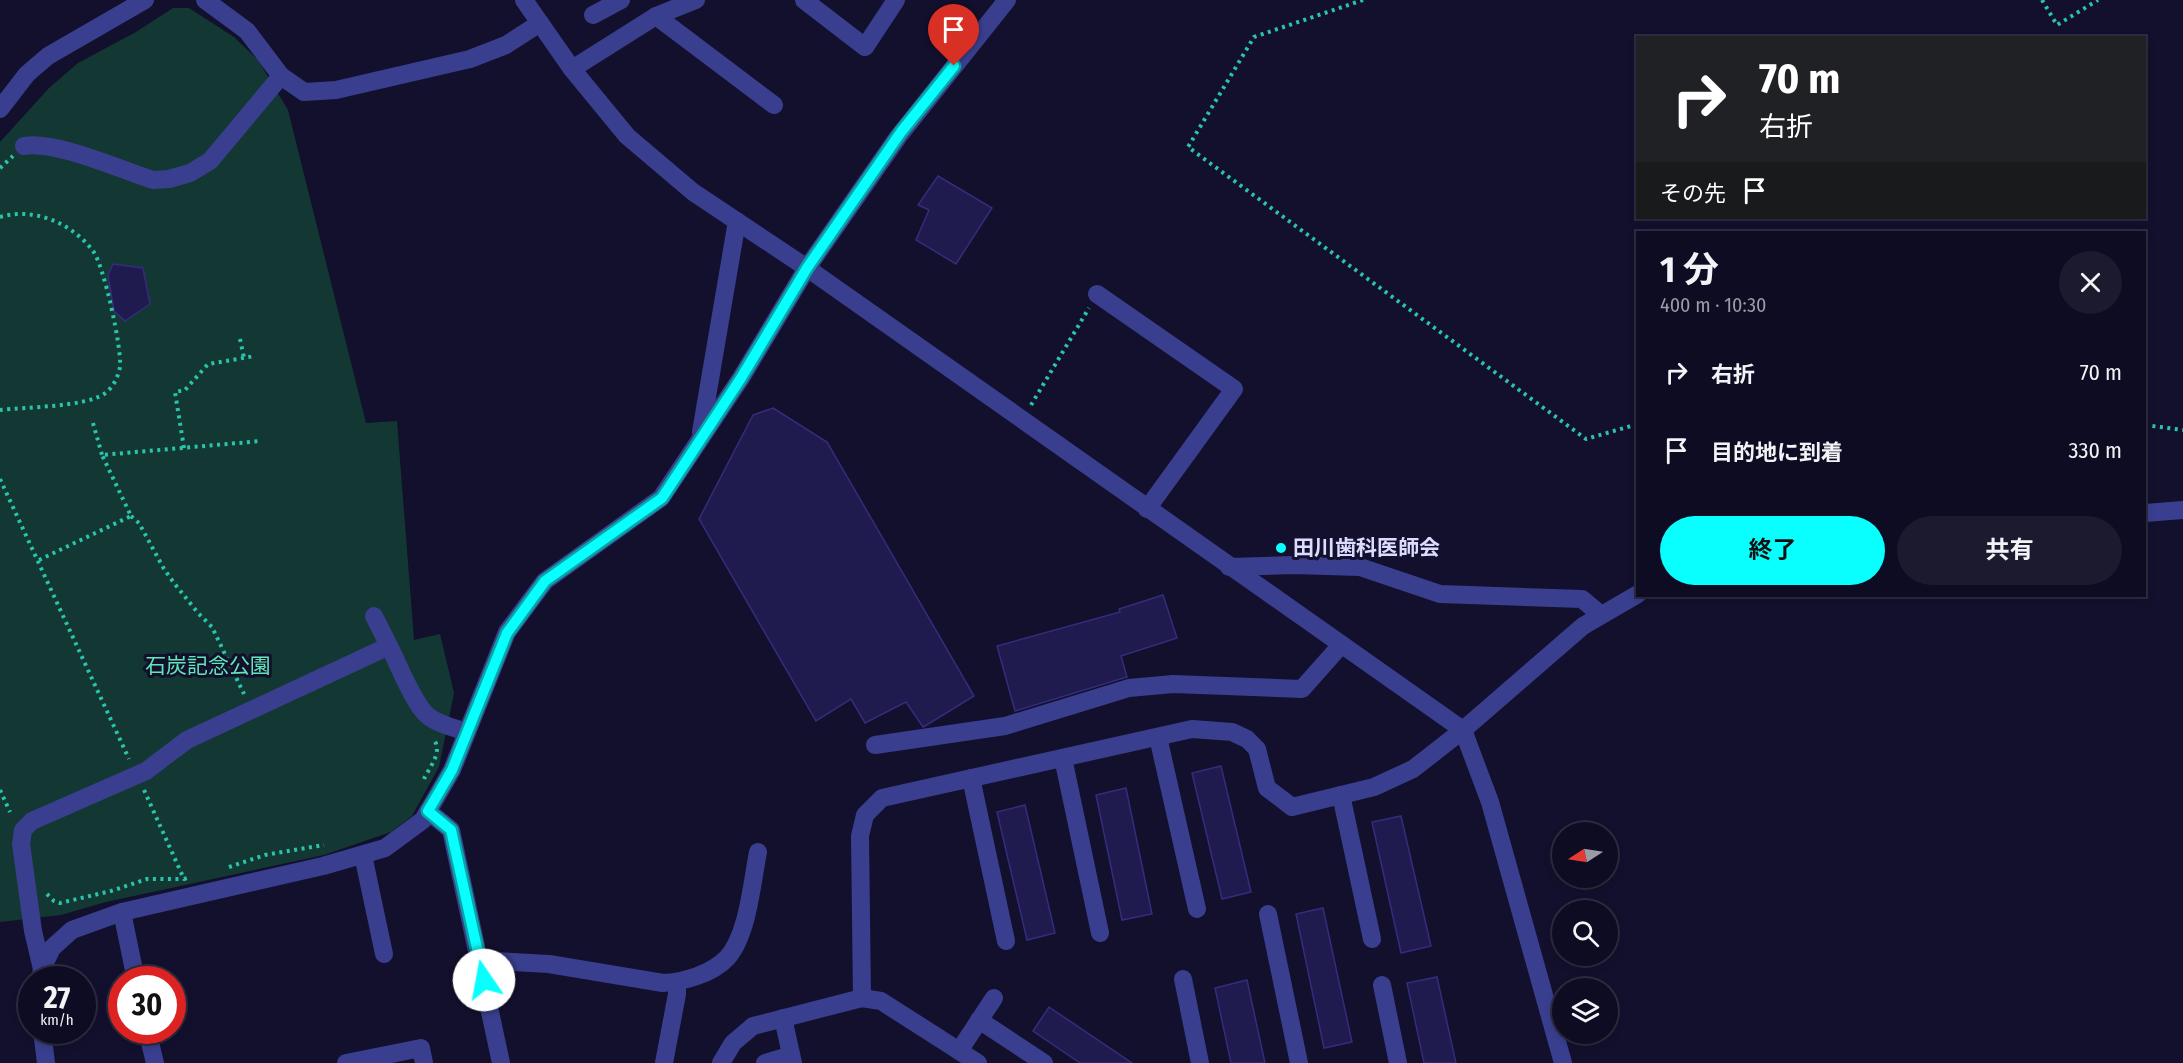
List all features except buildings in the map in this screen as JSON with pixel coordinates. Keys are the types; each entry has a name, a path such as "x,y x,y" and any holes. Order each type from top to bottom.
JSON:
{"street":[{"path":"0,109 27,74 48,56 145,0"},
{"path":"205,0 247,31 281,76 304,92 336,90 470,59 506,45 540,22"},
{"path":"524,0 572,69 627,136 693,192 807,268 1463,730 1490,802 1563,1063"},
{"path":"593,15 621,0"},
{"path":"572,69 656,16 696,0"},
{"path":"804,0 865,46 897,0"},
{"path":"44,966 52,948 72,930 122,912 363,855 385,848 423,819 452,770 507,633 545,581 662,498 741,378 807,268 901,132 1007,0"},
{"path":"656,16 774,105"},
{"path":"24,146 56,148 153,180 170,179 190,173 210,161 281,76"},
{"path":"700,440 737,221"},
{"path":"1097,294 1234,389 1147,509"},
{"path":"2146,513 2183,510"},
{"path":"1229,567 1293,565 1360,567 1440,594 1582,599 1601,615"},
{"path":"862,998 860,836 865,815 882,798 1192,729 1232,732 1248,739 1257,749 1267,788 1292,807 1374,787 1413,769 1463,730 1583,626 1636,595"},
{"path":"374,616 420,707 436,721 467,732"},
{"path":"875,745 1005,726 1130,688 1173,684 1302,689 1341,645"},
{"path":"40,966 21,844 23,830 26,826 32,821 146,771 188,740 389,646"},
{"path":"1158,737 1197,909"},
{"path":"1063,758 1100,933"},
{"path":"971,778 1006,941"},
{"path":"1341,795 1372,939"},
{"path":"428,811 451,830 501,1063"},
{"path":"479,960 549,964 663,983 677,982 710,970 726,959 736,942 744,917 758,852"},
{"path":"363,855 384,954"},
{"path":"122,912 133,966"},
{"path":"1268,914 1299,1063"},
{"path":"1183,979 1200,1063"},
{"path":"664,1063 677,994 677,982"},
{"path":"1382,985 1398,1063"},
{"path":"721,1063 733,1043 753,1026 862,998 881,1001 978,1063"},
{"path":"959,1051 994,998"},
{"path":"765,1063 792,1059 783,1018"},
{"path":"979,1020 1044,1063"},
{"path":"44,1044 46,1063"},
{"path":"150,1044 155,1063"},
{"path":"346,1063 421,1048 424,1063"}],"path":[{"path":"1363,0 1254,37 1188,147 1586,439 1636,425"},
{"path":"2042,0 2056,25 2098,0"},
{"path":"0,217 21,214 46,217 64,225 81,237 94,253 106,286 120,358 117,378 110,389 94,399 0,410"},
{"path":"1022,420 1097,294"},
{"path":"240,339 244,358"},
{"path":"184,448 175,392 185,390 208,364 255,356"},
{"path":"93,423 102,455 131,516 139,523 174,583 212,627 244,695"},
{"path":"2146,425 2183,430"},
{"path":"102,455 261,441"},
{"path":"39,560 131,516"},
{"path":"0,790 10,812"},
{"path":"44,888 49,896 60,903 111,891 147,879 184,879"}],"green space":[{"name":"石炭記念公園","path":"173,8 189,8 234,37 258,60 288,110 366,423 397,421 414,640 440,634 454,693 439,767 412,816 391,832 324,855 106,902 61,915 0,922 0,142 49,88 78,63 136,32"}],"place":[{"name":"田川歯科医師会","path":"1281,548"}],"route":[{"path":"484,980 451,830 428,811 452,770 507,633 545,581 662,498 741,378 807,268 901,132 954,66"}]}
